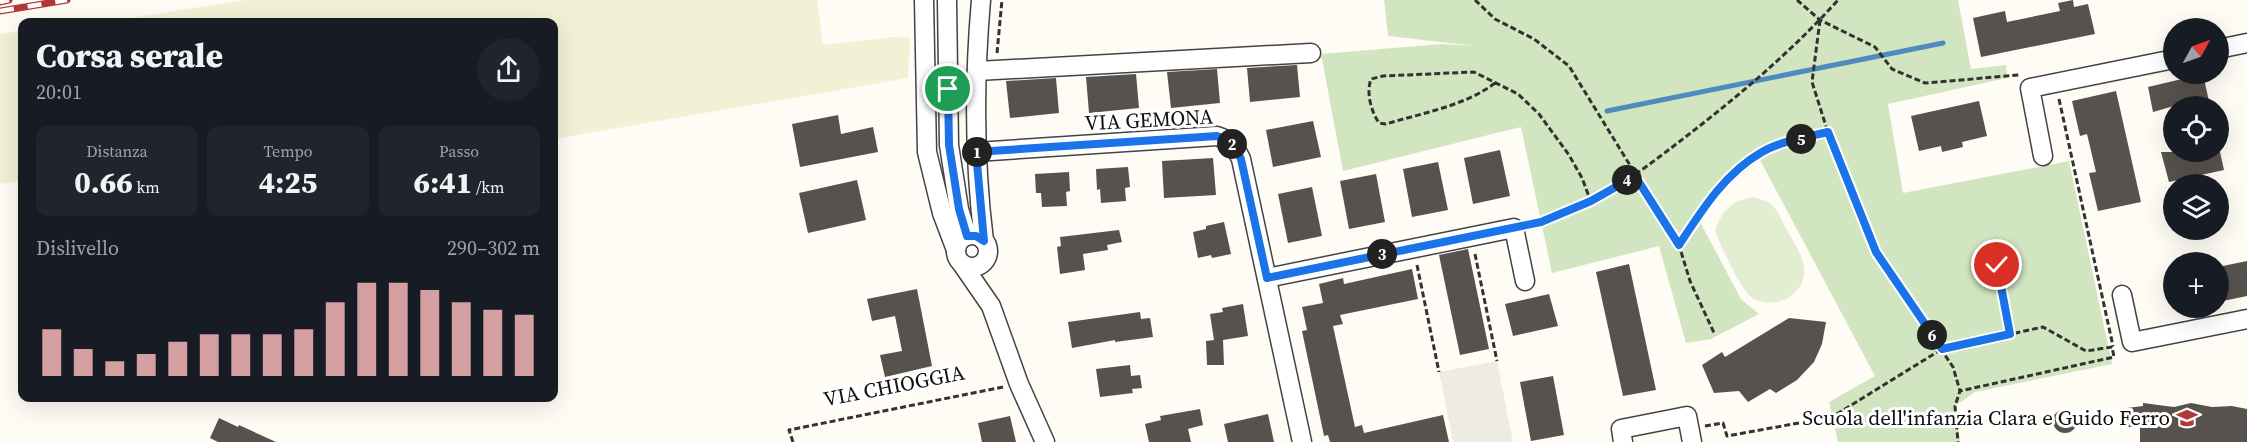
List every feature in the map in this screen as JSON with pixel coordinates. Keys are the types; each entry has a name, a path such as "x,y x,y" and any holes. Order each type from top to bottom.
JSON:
{"street":[{"path":"924,0 927,152 942,213 971,250 991,306"},
{"path":"947,0 949,145 959,209 971,250 1019,384 1045,442"},
{"path":"971,250 976,152 986,70 981,0"},
{"path":"2229,47 2247,43"},
{"path":"986,70 1311,52"},
{"path":"2043,156 2030,88 2163,61"},
{"name":"VIA GEMONA","path":"976,152 1217,136 1227,139 1235,147 1241,159 1302,442"},
{"path":"1267,278 1514,228 1525,281"},
{"path":"2122,295 2132,342 2247,320"},
{"path":"1623,442 1621,429 1690,429"}],"path":[{"path":"986,70 1002,0"},
{"path":"1475,0 1495,19 1534,39 1569,66 1679,245 1690,281 1715,335"},
{"path":"1797,0 1820,20 1875,47 1892,69 1926,83 2007,78"},
{"path":"1514,228 1541,222 1591,201 1635,176 1735,98 1820,20 1838,0"},
{"path":"1820,20 1812,81 1828,132 1876,252 1953,367 1960,391 1955,406 1958,442"},
{"path":"1494,83 1485,91 1467,99 1386,124 1379,123 1373,114 1369,86 1371,80 1383,76 1474,72 1518,94 1539,114 1569,155 1582,178 1591,201"},
{"path":"1960,391 2114,357 2055,83"},
{"path":"1679,245 1706,204 1737,170 1763,152 1828,132"},
{"path":"1472,237 1497,361"},
{"path":"1413,248 1439,372"},
{"path":"1997,265 2010,334"},
{"path":"1690,429 1723,423 1727,436 1832,417 1942,349 2043,327 2086,351 2132,342"},
{"name":"VIA CHIOGGIA","path":"793,442 789,430 1019,384"}],"green space":[{"path":"244,0 817,0 823,45 893,37 910,38 908,78 558,138 558,18 131,18"},
{"path":"1384,0 1958,0 1971,69 2006,65 2007,78 1888,104 1903,193 2069,161 2112,364 1975,392 1955,406 1960,442 1838,442 1829,402 1875,376 1760,160 1732,182 1699,220 1741,299 1759,314 1711,339 1686,343 1659,246 1552,273 1521,127 1343,171 1321,54 1442,44 1476,46 1388,36"},
{"path":"18,32 18,182 0,184 0,34"},
{"path":"1754,197 1774,206 1803,263 1804,275 1797,291 1775,302 1766,302 1750,296 1741,284 1715,231 1721,217 1729,207 1746,198"}],"shaded area":[{"path":"1497,361 1513,442 1453,442 1439,372"}],"building":[{"path":"2073,0 2074,7 2088,4 2095,34 1981,57 1973,18 2005,11 2007,22 2060,11 2058,3"},
{"path":"1297,65 1300,97 1250,102 1247,68"},
{"path":"1217,69 1220,103 1171,108 1167,72"},
{"path":"1136,74 1139,108 1089,113 1086,77"},
{"path":"1056,78 1059,113 1010,118 1006,81"},
{"path":"2163,83 2205,84 2208,96 2163,96 2163,109 2153,112 2148,87"},
{"path":"2116,91 2141,202 2098,211 2089,173 2096,172 2087,134 2080,136 2072,101"},
{"path":"1979,101 1987,136 1962,142 1963,147 1942,152 1941,146 1919,151 1911,116"},
{"path":"838,115 841,134 873,127 878,152 800,167 792,124"},
{"path":"1313,121 1321,157 1273,167 1266,130"},
{"path":"1500,150 1510,196 1473,204 1464,158"},
{"path":"1213,158 1216,195 1164,198 1162,161"},
{"path":"1438,162 1448,210 1412,217 1403,169"},
{"path":"2164,162 2222,162 2224,170 2206,174 2167,174"},
{"path":"1128,167 1130,187 1125,188 1126,201 1101,203 1100,189 1097,190 1096,169"},
{"path":"1069,172 1070,191 1066,192 1067,206 1042,207 1041,193 1036,193 1035,174"},
{"path":"1376,174 1385,222 1349,229 1340,181"},
{"path":"857,180 866,220 808,233 799,193"},
{"path":"1312,187 1322,236 1288,243 1278,194"},
{"path":"1224,222 1231,254 1198,258 1193,232"},
{"path":"1119,230 1122,242 1107,245 1108,250 1083,254 1085,270 1060,274 1057,247 1061,246 1060,237"},
{"path":"1468,249 1489,349 1460,355 1439,255"},
{"path":"2247,261 2247,296 2229,300 2229,265"},
{"path":"1629,264 1656,390 1623,396 1596,272"},
{"path":"1412,269 1418,299 1340,315 1343,324 1333,326 1355,427 1362,425 1364,433 1443,415 1449,442 1330,442 1328,435 1324,436 1302,331 1307,330 1302,307 1323,303 1319,284 1343,278 1344,284"},
{"path":"917,289 932,366 885,377 880,355 902,351 895,316 872,321 867,299"},
{"path":"1549,294 1558,326 1513,336 1505,304"},
{"path":"1243,304 1248,336 1223,340 1224,365 1207,365 1206,341 1214,340 1210,314 1223,312 1222,308"},
{"path":"1140,312 1141,319 1150,318 1153,337 1115,342 1115,340 1072,348 1068,322"},
{"path":"1789,318 1826,322 1822,344 1814,362 1797,380 1776,393 1770,389 1748,402 1739,391 1714,393 1702,365 1722,352 1725,357"},
{"path":"1130,365 1131,376 1140,375 1142,388 1132,389 1133,393 1100,397 1096,369"},
{"path":"1553,376 1564,435 1531,441 1520,382"},
{"name":"Scuola dell'infanzia Clara e Guido Ferro","path":"2143,403 2174,407 2191,403 2247,409 2247,442 2140,442 2140,427 2128,427 2127,408 2143,406"},
{"path":"1200,409 1203,425 1188,429 1191,442 1149,442 1145,424 1161,420 1160,416"},
{"path":"2065,409 2074,412 2077,421 2074,430 2065,433 2056,430 2053,421 2056,412"},
{"path":"1268,414 1274,442 1228,442 1224,424"},
{"path":"1010,416 1016,442 982,442 978,423"},
{"path":"219,418 276,442 218,442 210,438"}],"waterway":[{"path":"1607,111 1943,43"}],"railway":[{"path":"0,2 9,0"},
{"path":"0,11 67,0"}],"place":[{"name":"Scuola dell'infanzia Clara e Guido Ferro","path":"2187,418"}],"route":[{"path":"948,89 949,145 959,209 967,236 976,236 984,241 976,152 1217,136 1227,139 1235,147 1241,159 1267,278 1541,222 1591,201 1635,176 1679,245 1706,204 1737,170 1763,152 1828,132 1876,252 1942,349 2010,334 1997,265"}]}
